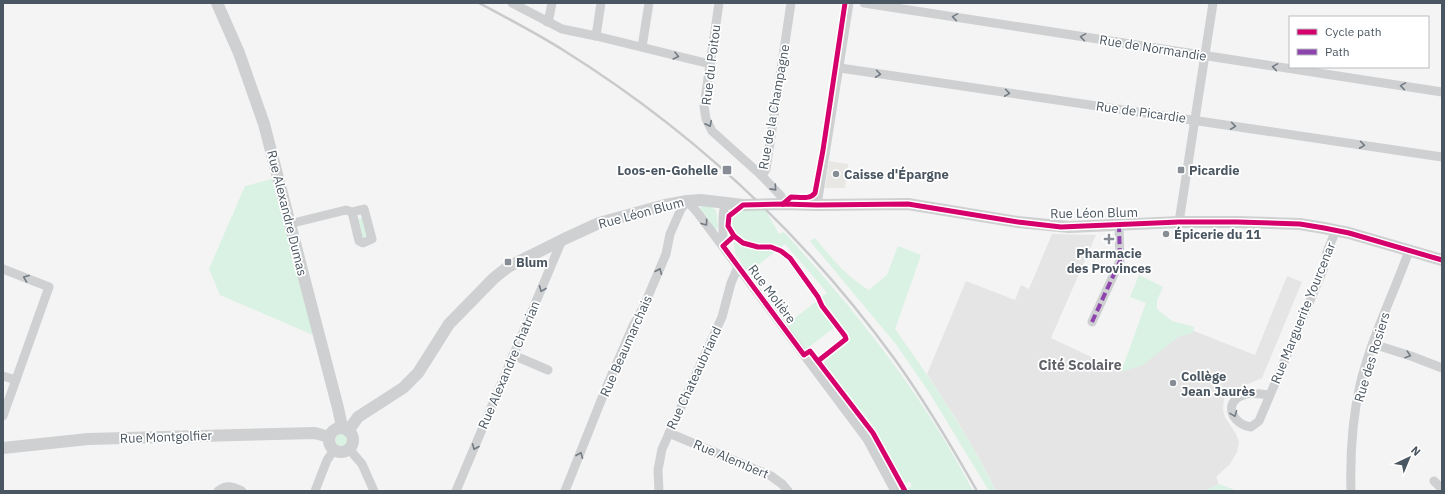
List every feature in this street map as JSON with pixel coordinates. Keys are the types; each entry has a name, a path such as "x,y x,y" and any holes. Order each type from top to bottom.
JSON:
{"street":[{"name":"Rue Alexandre Dumas","path":"217,3 239,53 264,124 339,412 340,422 344,429"},
{"path":"512,3 562,29 710,64"},
{"path":"547,22 552,3"},
{"path":"596,36 601,3"},
{"path":"642,47 649,3"},
{"name":"Rue du Poitou","path":"719,3 704,106 706,119 712,131 762,176"},
{"name":"Rue de la Champagne","path":"783,204 781,196 762,176 766,169 791,3"},
{"path":"817,206 850,3"},
{"name":"Rue de Normandie","path":"864,3 1442,92"},
{"path":"1179,222 1213,3"},
{"name":"Rue de Picardie","path":"840,68 1442,157"},
{"name":"Rue Léon Blum","path":"344,429 358,417 403,388 418,373 449,324 494,278 515,263 599,223 665,205 687,201 701,200 743,205 783,204 817,206 908,204 1018,222 1061,227 1179,222 1300,224 1336,230 1442,260"},
{"name":"Rue Molière","path":"687,201 723,246 867,439 895,491"},
{"name":"Rue Beaumarchais","path":"565,491 609,381 633,326 644,306 666,254 670,234 681,208 687,201"},
{"path":"723,246 723,217 725,203"},
{"path":"289,224 346,210 352,212"},
{"path":"1092,322 1120,261 1119,225"},
{"name":"Rue Marguerite Yourcenar","path":"1269,395 1323,270 1327,252 1336,230"},
{"name":"Rue Alexandre Chatrian","path":"456,491 562,240"},
{"name":"Rue des Rosiers","path":"1350,491 1352,439 1355,410 1360,384 1373,344 1409,250"},
{"name":"Rue Chateaubriand","path":"659,491 659,459 669,433 722,317 731,283 738,267"},
{"path":"3,270 49,287 3,416"},
{"path":"1373,344 1442,368"},
{"path":"513,355 548,370"},
{"path":"3,376 16,380"},
{"path":"339,412 358,417"},
{"path":"344,429 353,438 352,446 342,452 334,450 330,444 330,437 333,431 344,429"},
{"name":"Rue Montgolfier","path":"3,448 88,439 141,437 315,433 330,437"},
{"name":"Rue Alembert","path":"669,433 771,476 782,484 788,491"},
{"path":"349,449 362,464 374,491"},
{"path":"315,491 327,460 334,450"},
{"path":"1434,481 1442,489"},
{"path":"218,491 222,488 230,486 242,491"}],"shaded area":[{"path":"829,161 848,164 845,188 825,188"},
{"path":"1052,234 1096,235 1051,338 1121,371 1184,327 1255,355 1287,276 1302,282 1262,378 1232,391 1224,399 1223,409 1225,417 1236,434 1239,442 1237,452 1230,464 1216,477 1219,484 1204,491 996,491 958,422 927,374 966,281 1015,300 1021,285 1029,289"}],"green space":[{"path":"272,179 313,335 220,295 209,269 245,186"},
{"path":"702,206 709,206 716,210 717,229 710,224 711,222 700,208"},
{"path":"762,208 766,211 779,234 784,232 837,292 911,388 954,456 973,491 908,491 907,489 912,486 910,481 904,484 877,435 818,358 844,338 835,327 805,350 786,325 827,293 785,244 748,273 735,253 730,219 739,209"},
{"path":"363,218 368,236 363,238 358,219"},
{"path":"815,238 846,273 869,290 887,275 898,246 921,255 895,329 949,408 974,449 996,491 989,491 929,392 895,343 810,241"},
{"path":"1139,275 1163,287 1157,300 1157,309 1172,321 1194,327 1193,333 1178,337 1143,365 1121,372 1146,303 1130,297"},
{"path":"341,434 345,436 347,440 345,444 341,446 337,444 335,440 337,436"},
{"path":"1219,484 1238,491 1204,491"}],"railway":[{"path":"479,3 553,44 611,82 657,115 702,151 785,229 824,271 861,315 896,361 918,393 977,491"}],"marked path":[{"path":"1092,322 1120,261 1119,225"}],"cycle path":[{"path":"783,204 791,197 810,197 815,193 845,3"},
{"path":"818,361 846,339 845,336 822,306 818,297 790,258 781,251 771,247 758,247 743,243 734,236 728,226 729,216 743,205 908,204 1018,222 1061,227 1179,222 1300,224 1349,233 1442,260"},
{"path":"734,236 723,246 804,355 810,351 873,433 905,491"}],"place":[{"name":"Loos-en-Gohelle","path":"727,170"},
{"name":"Picardie","path":"1181,170"},
{"name":"Caisse d'Épargne","path":"836,174"},
{"name":"Épicerie du 11","path":"1166,234"},
{"name":"Pharmacie des Provinces","path":"1109,239"},
{"name":"Blum","path":"508,262"},
{"name":"Collège Jean Jaurès","path":"1173,383"}],"district":[{"name":"Cité Scolaire","path":"1080,365"}]}
